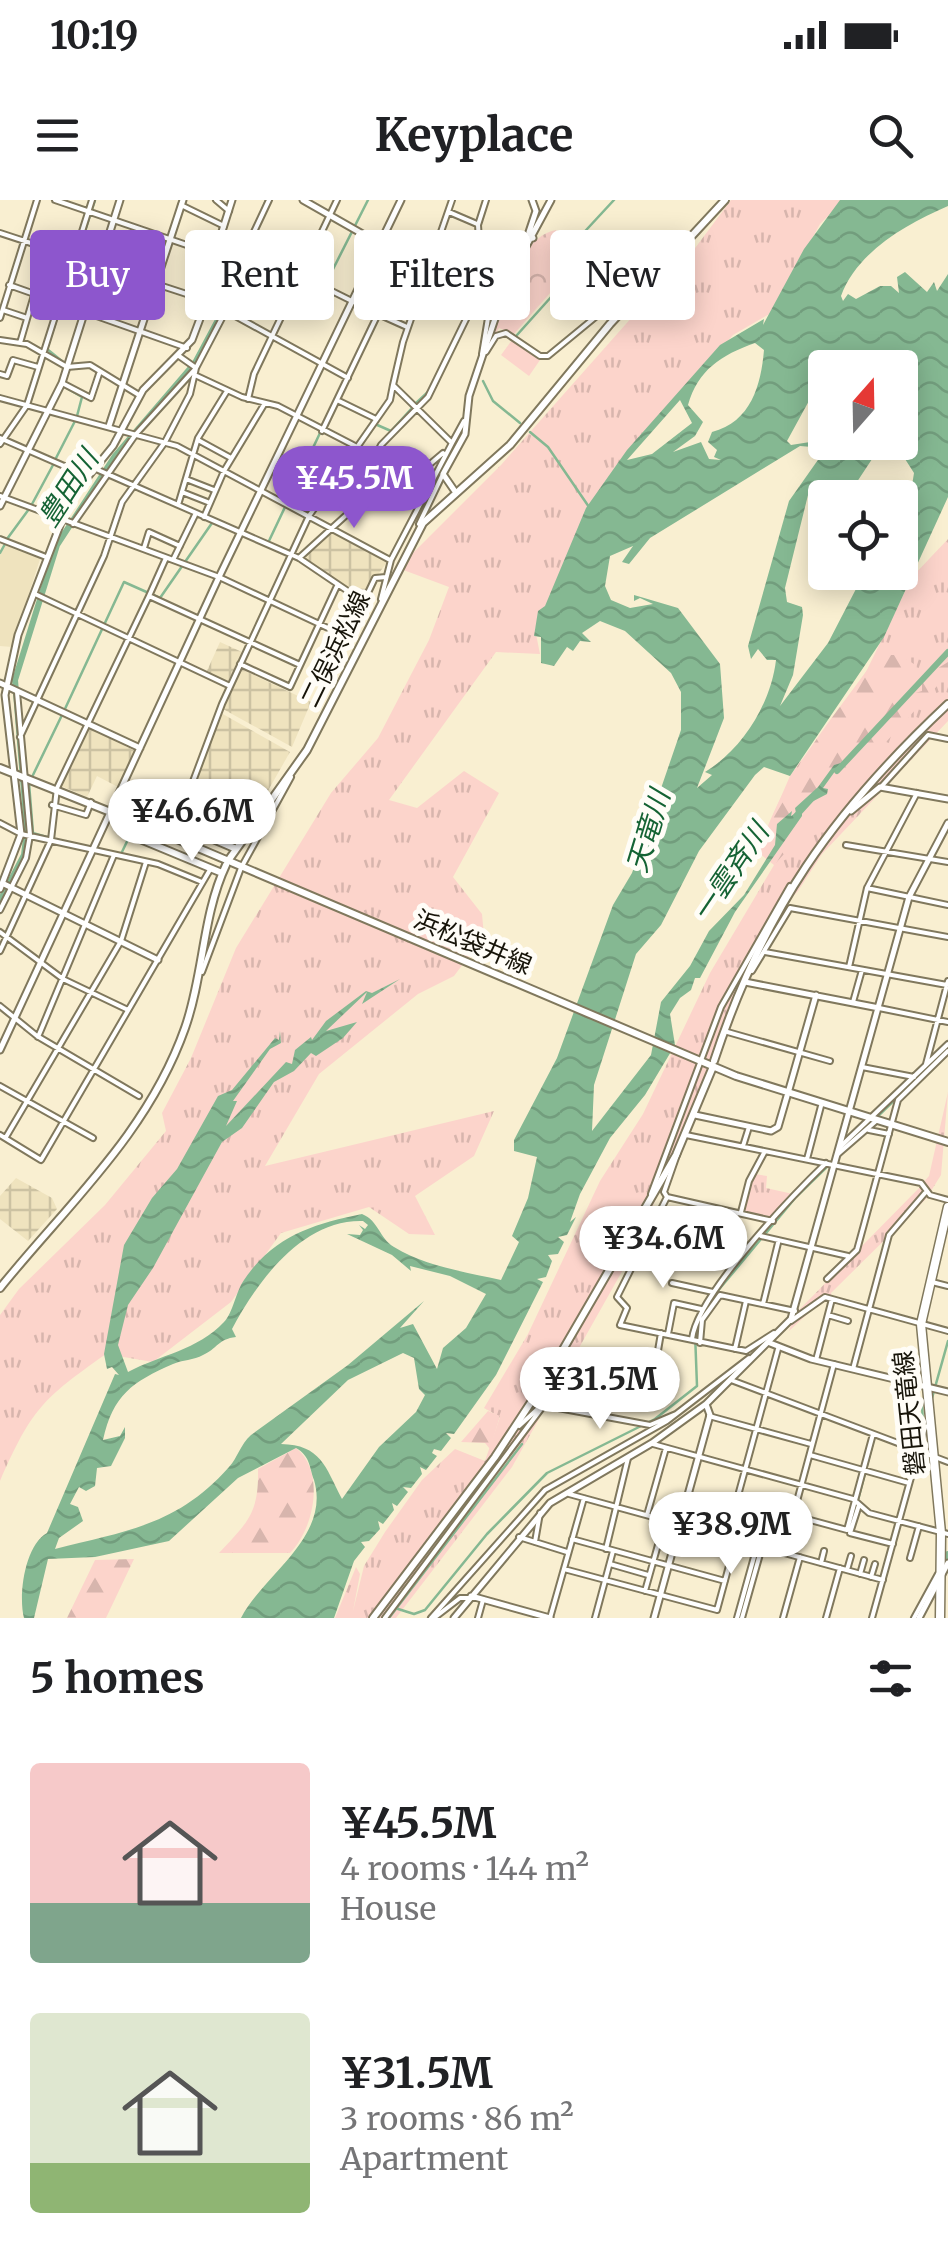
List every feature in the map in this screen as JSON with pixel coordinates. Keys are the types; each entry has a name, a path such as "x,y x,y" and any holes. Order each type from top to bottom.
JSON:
{"main road":[{"name":"二俣浜松線","path":"0,1288 122,1147 168,1068 200,977 211,904 226,865 234,848 292,775 413,538 454,490 510,444 600,336 724,200"},
{"path":"373,1618 515,1429 678,1152 724,1031 790,886 838,820 948,704"},
{"name":"浜松袋井線","path":"0,768 110,810 787,1095 873,1121 890,1130 948,1142"},
{"path":"226,865 211,868 155,844 141,834 141,823 150,813 234,848"},
{"name":"磐田天竜線","path":"940,1618 938,1592 945,1534 929,1426 921,1324 948,1204"}],"street":[{"path":"0,318 37,200"},
{"path":"56,200 185,242"},
{"path":"85,230 92,200"},
{"path":"110,230 120,200"},
{"path":"216,200 230,211"},
{"path":"223,230 232,200"},
{"path":"255,230 269,200"},
{"path":"303,200 361,230"},
{"path":"322,230 337,200"},
{"path":"386,230 400,200"},
{"path":"443,230 452,200"},
{"path":"478,230 486,200"},
{"path":"532,200 536,211 528,232 533,238"},
{"path":"482,356 508,280 551,200"},
{"path":"165,249 182,202 224,226"},
{"path":"449,212 478,225"},
{"path":"0,232 30,244"},
{"path":"10,285 30,294"},
{"path":"334,293 354,303"},
{"path":"0,1050 354,293"},
{"path":"1,309 27,318"},
{"path":"20,343 30,309"},
{"path":"55,320 27,406 1,441 87,476 103,472 299,558 364,602"},
{"path":"0,506 50,412 82,320"},
{"path":"102,320 187,348"},
{"path":"108,426 143,320"},
{"path":"103,472 140,395 187,348 200,320"},
{"path":"0,910 25,834 10,687 46,557 103,472 194,366 219,320"},
{"path":"243,320 348,378"},
{"path":"248,399 280,320"},
{"path":"322,430 375,320"},
{"path":"391,320 408,328"},
{"path":"177,824 230,686 309,516 390,400 411,320"},
{"path":"374,460 414,407 428,397 466,320"},
{"path":"413,538 463,440 488,320"},
{"path":"482,356 496,336 506,332 544,358 592,320"},
{"path":"0,340 44,353 67,368 87,364 140,395"},
{"path":"20,736 78,614 122,502 166,442 197,376 194,366 179,356"},
{"path":"0,374 7,376 14,360 38,368"},
{"path":"62,383 90,398 99,374"},
{"path":"197,376 227,391 265,402 358,448 420,501"},
{"path":"393,386 452,443"},
{"path":"178,505 198,440 227,391"},
{"path":"0,398 166,442 391,560"},
{"path":"338,400 376,419"},
{"path":"204,518 224,471 265,402"},
{"path":"380,604 391,560 445,452 467,418"},
{"path":"198,440 231,458"},
{"path":"299,558 354,508 399,486 445,452"},
{"path":"443,474 454,490"},
{"path":"69,523 87,476"},
{"path":"186,480 216,491"},
{"path":"182,492 210,503"},
{"path":"2,496 219,577 347,638 376,578 386,577"},
{"path":"173,560 196,514"},
{"path":"143,550 149,532 180,546"},
{"path":"0,539 46,557"},
{"path":"0,951 51,839 57,788 166,558"},
{"path":"240,664 290,686 338,584"},
{"path":"149,594 300,665"},
{"path":"38,595 230,686"},
{"path":"10,687 140,748"},
{"path":"10,687 20,736 17,774 25,834"},
{"path":"838,820 880,787 928,735 948,738"},
{"path":"200,977 245,867 292,775"},
{"path":"196,832 214,785"},
{"path":"880,787 948,799"},
{"path":"848,967 867,888 917,793"},
{"path":"52,805 86,816 90,802"},
{"path":"454,1618 519,1536 565,1491 652,1444 706,1404 789,1321 813,1249 909,897 948,824"},
{"path":"1,825 175,870 202,882"},
{"path":"846,845 948,862"},
{"path":"38,1037 114,855"},
{"path":"175,870 182,856"},
{"path":"146,862 120,941 3,1136 41,1160 211,868"},
{"path":"5,886 158,960"},
{"path":"650,1199 699,1060 738,971 790,886"},
{"path":"867,888 948,904"},
{"path":"749,972 790,908 948,937"},
{"path":"0,932 63,979 129,1010"},
{"path":"763,952 947,983 926,1066"},
{"path":"853,1002 862,970"},
{"path":"746,982 948,1022"},
{"path":"694,1116 775,1130 816,995"},
{"path":"0,1006 38,1037 140,1096"},
{"path":"724,1031 830,1060"},
{"path":"827,1280 857,1250 898,1100 948,1044"},
{"path":"839,1150 948,1052"},
{"path":"862,1067 915,1080"},
{"path":"0,1086 93,1138"},
{"path":"807,1159 821,1106"},
{"path":"743,1147 748,1127"},
{"path":"864,1129 890,1130"},
{"path":"686,1135 921,1183 948,1204"},
{"path":"740,1212 764,1151"},
{"path":"678,1152 664,1192 667,1197 773,1221"},
{"path":"692,1339 701,1308 826,1162"},
{"path":"852,1369 889,1234 922,1202 926,1190"},
{"path":"667,1197 616,1300 627,1308 620,1325 746,1351 771,1334 778,1335"},
{"path":"671,1257 678,1225"},
{"path":"652,1233 676,1238"},
{"path":"761,1236 778,1243 850,1256"},
{"path":"762,1304 778,1243"},
{"path":"936,1249 948,1252"},
{"path":"928,1280 948,1286"},
{"path":"672,1284 714,1292"},
{"path":"700,1342 702,1320 720,1296 794,1311"},
{"path":"789,1321 825,1297 948,1331"},
{"path":"816,1360 832,1299"},
{"path":"735,1349 746,1301"},
{"path":"668,1334 674,1303 701,1308"},
{"path":"828,1315 848,1321"},
{"path":"385,1618 576,1353 657,1368 660,1333"},
{"path":"770,1343 816,1360 948,1392"},
{"path":"778,1349 736,1503 847,1530 857,1502"},
{"path":"432,1618 545,1490 679,1414 741,1362 754,1359"},
{"path":"783,1553 834,1364"},
{"path":"731,1380 948,1462"},
{"path":"654,1618 709,1416 706,1404"},
{"path":"515,1429 542,1405"},
{"path":"542,1405 650,1425 679,1414"},
{"path":"709,1416 813,1445"},
{"path":"872,1618 925,1426 929,1426"},
{"path":"873,1434 850,1532 893,1544"},
{"path":"652,1444 802,1484 857,1502 869,1513 945,1534"},
{"path":"647,1516 666,1448"},
{"path":"810,1455 910,1483"},
{"path":"606,1548 628,1458"},
{"path":"565,1491 883,1580"},
{"path":"432,1618 460,1598 470,1597 550,1618 584,1498"},
{"path":"784,1498 797,1502"},
{"path":"740,1618 763,1510 769,1499"},
{"path":"535,1543 540,1514"},
{"path":"645,1590 665,1520"},
{"path":"910,1558 918,1526"},
{"path":"519,1536 568,1552"},
{"path":"572,1539 725,1581"},
{"path":"564,1569 717,1610 736,1540"},
{"path":"595,1618 613,1550"},
{"path":"821,1563 824,1551"},
{"path":"830,1566 833,1554"},
{"path":"847,1570 851,1556"},
{"path":"783,1618 800,1557"},
{"path":"860,1574 864,1560"},
{"path":"610,1564 650,1575"},
{"path":"871,1577 875,1564"},
{"path":"916,1618 944,1567"},
{"path":"826,1618 840,1568"},
{"path":"916,1618 938,1592"},
{"path":"478,1618 483,1600"},
{"path":"706,1618 709,1608"},
{"path":"514,1618 517,1609"}],"shaded area":[{"path":"331,531 387,562 362,597 302,558"},
{"path":"6,543 41,556 12,647 0,646 0,555"},
{"path":"220,642 242,652 228,682 206,673"},
{"path":"241,669 311,702 292,747 223,709"},
{"path":"221,713 290,752 261,803 216,781 191,827 179,822"},
{"path":"89,728 135,751 118,787 97,776 87,797 61,786"},
{"path":"218,785 261,805 233,843 200,831"},
{"path":"16,1178 52,1198 57,1209 28,1241 0,1219 0,1196"}],"green space":[{"path":"731,200 844,200 820,224 771,313 733,335 615,467 535,629 540,654 496,652 389,800 417,808 464,771 499,793 453,877 482,914 484,936 454,976 418,994 319,1074 265,1166 494,1111 474,1156 415,1196 435,1235 409,1234 369,1207 281,1233 231,1302 153,1362 106,1354 53,1395 21,1437 0,1481 0,1315 19,1289 105,1205 166,1131 162,1113 191,1058 236,948 331,793 378,738 429,640 449,587 398,568 501,465 629,320 695,320 695,248"},
{"path":"550,233 550,293 530,316 530,247"},
{"path":"495,320 526,320 514,334 499,328 486,349"},
{"path":"512,340 540,360 529,376 501,355"},
{"path":"948,539 948,721 822,854 798,891 767,924 638,1243 512,1467 396,1618 335,1618 356,1567 360,1574 353,1611 364,1566 422,1480 455,1449 485,1461 500,1417 484,1408 528,1334 600,1181 643,1114 710,973 774,865 764,836 790,776 865,674 906,590 918,590 918,571"},
{"path":"878,655 900,655 917,666 900,686 905,696 922,691 922,678 948,662 948,674 774,865 759,853 780,800 810,750"},
{"path":"948,1092 941,1175 931,1191 922,1184 929,1176"},
{"path":"755,1174 767,1176 766,1188 793,1194 775,1217 742,1211"},
{"path":"921,1186 928,1197 831,1293 832,1299 826,1297 789,1331 795,1314"},
{"path":"488,1411 500,1416 490,1449 485,1443 461,1442"},
{"path":"296,1448 305,1458 314,1485 310,1516 298,1543 290,1553 219,1553 250,1516 258,1469"},
{"path":"134,1559 106,1618 67,1618 95,1560"}],"water":[{"name":"天竜川","path":"840,200 948,200 948,206 916,221 871,253 848,280 841,296 843,301 848,294 856,299 880,286 891,286 899,293 897,277 905,272 927,292 934,282 937,291 948,274 948,497 918,563 918,480 913,480 914,473 906,460 918,460 918,350 808,350 808,403 787,441 791,445 808,442 808,447 800,446 650,538 629,564 622,562 633,546 610,556 605,586 611,600 630,608 653,604 640,598 634,601 634,595 678,608 720,664 724,718 697,788 712,775 705,772 743,738 768,692 776,660 767,660 758,649 751,659 748,646 789,501 818,460 871,460 858,480 808,480 808,495 785,588 787,602 802,607 803,615 793,675 780,706 828,643 855,590 905,590 884,637 790,776 764,767 755,775 699,851 661,925 636,954 594,1085 592,1131 651,1055 661,1002 690,966 709,931 744,895 775,845 777,824 792,811 791,816 796,813 795,808 834,765 841,763 823,788 828,789 827,794 802,807 802,816 735,912 700,978 695,978 691,990 680,998 670,1014 675,1045 645,1095 610,1138 580,1194 570,1222 576,1217 567,1235 558,1237 564,1242 558,1254 548,1255 552,1261 546,1277 537,1279 543,1282 496,1375 454,1434 446,1433 451,1438 441,1451 434,1449 432,1453 437,1456 426,1470 420,1467 422,1474 411,1488 403,1487 408,1492 397,1506 392,1503 394,1510 383,1524 378,1521 380,1529 369,1541 361,1542 365,1547 354,1561 334,1618 241,1618 292,1554 313,1520 317,1501 314,1480 307,1458 296,1448 238,1478 169,1541 95,1557 48,1559 34,1618 24,1618 23,1584 28,1559 47,1533 115,1374 119,1375 112,1367 107,1369 104,1354 124,1245 152,1198 177,1169 218,1096 232,1090 275,1038 279,1040 280,1031 281,1043 270,1049 233,1101 237,1101 226,1126 286,1062 292,1064 295,1050 311,1037 312,1040 326,1021 366,991 372,993 400,979 362,1004 367,992 326,1031 357,1022 343,1038 316,1056 311,1053 294,1071 274,1082 242,1128 222,1142 153,1268 128,1305 118,1345 128,1372 203,1339 227,1318 244,1280 268,1253 296,1234 344,1218 362,1214 368,1217 389,1243 406,1254 501,1280 519,1242 512,1236 528,1198 537,1157 514,1151 514,1140 557,1058 613,905 632,873 681,730 681,692 671,673 625,631 600,621 582,633 591,642 580,641 573,651 567,647 554,666 541,663 541,637 534,636 538,611 545,606 586,508 627,450 720,345 764,319 763,325 804,249","holes":["755,343 764,350 752,400 736,420 712,432 708,442 717,450 714,457 721,460 709,459 701,442 673,452 695,436 703,422 688,405 698,382 712,365","680,400 692,423 652,454 627,460","363,1221 368,1225 365,1229 359,1225 363,1230 360,1235 347,1234 392,1255 411,1271 410,1266 450,1276 486,1294 466,1328 443,1348 437,1369 413,1324 400,1328 424,1301 348,1365 251,1435 229,1467 190,1502 150,1523 55,1549 59,1538 83,1521 78,1507 70,1504 79,1487 86,1491 95,1486 97,1468 111,1466 125,1438 125,1427 120,1436 103,1440 112,1412 126,1392 146,1377 199,1357 236,1337 232,1329 283,1257 301,1242 341,1223","403,1353 414,1358 419,1389 425,1395 416,1412 379,1447 342,1499 326,1467 313,1453 281,1444 348,1380"]}],"waterway":[{"path":"63,362 47,349 95,200"},
{"path":"254,230 266,200"},
{"path":"334,267 368,200"},
{"path":"517,335 587,257 576,241 614,200"},
{"name":"豊田川","path":"0,901 24,855 27,829 15,680 57,545 115,456 195,363 218,320"},
{"path":"445,367 466,323"},
{"path":"483,381 493,401 520,423"},
{"path":"63,386 82,397 77,416"},
{"path":"414,405 429,391"},
{"path":"375,424 391,431 412,408"},
{"path":"55,460 75,421"},
{"path":"530,432 548,447 589,507"},
{"path":"268,543 320,433"},
{"path":"31,506 53,465"},
{"path":"7,539 29,509"},
{"path":"64,711 124,582 160,598 212,523"},
{"path":"0,553 5,544"},
{"name":"一雲斉川","path":"837,771 948,652"},
{"path":"33,775 62,715"},
{"path":"29,783 33,833 50,838"},
{"name":"一雲斉川","path":"796,816 815,795"},
{"path":"101,850 121,854 133,829"},
{"path":"876,1118 913,1082"},
{"path":"711,1299 796,1197 835,1159"},
{"path":"395,1608 414,1614 425,1610 487,1534 547,1473 655,1419 697,1386 695,1333"},
{"path":"932,1398 948,1341"},
{"path":"922,1403 923,1426"},
{"path":"853,1519 875,1435"},
{"path":"901,1442 917,1448"},
{"path":"389,1618 522,1444"},
{"path":"780,1550 791,1518 850,1531"},
{"path":"740,1618 759,1547"},
{"path":"946,1560 948,1554"}]}
